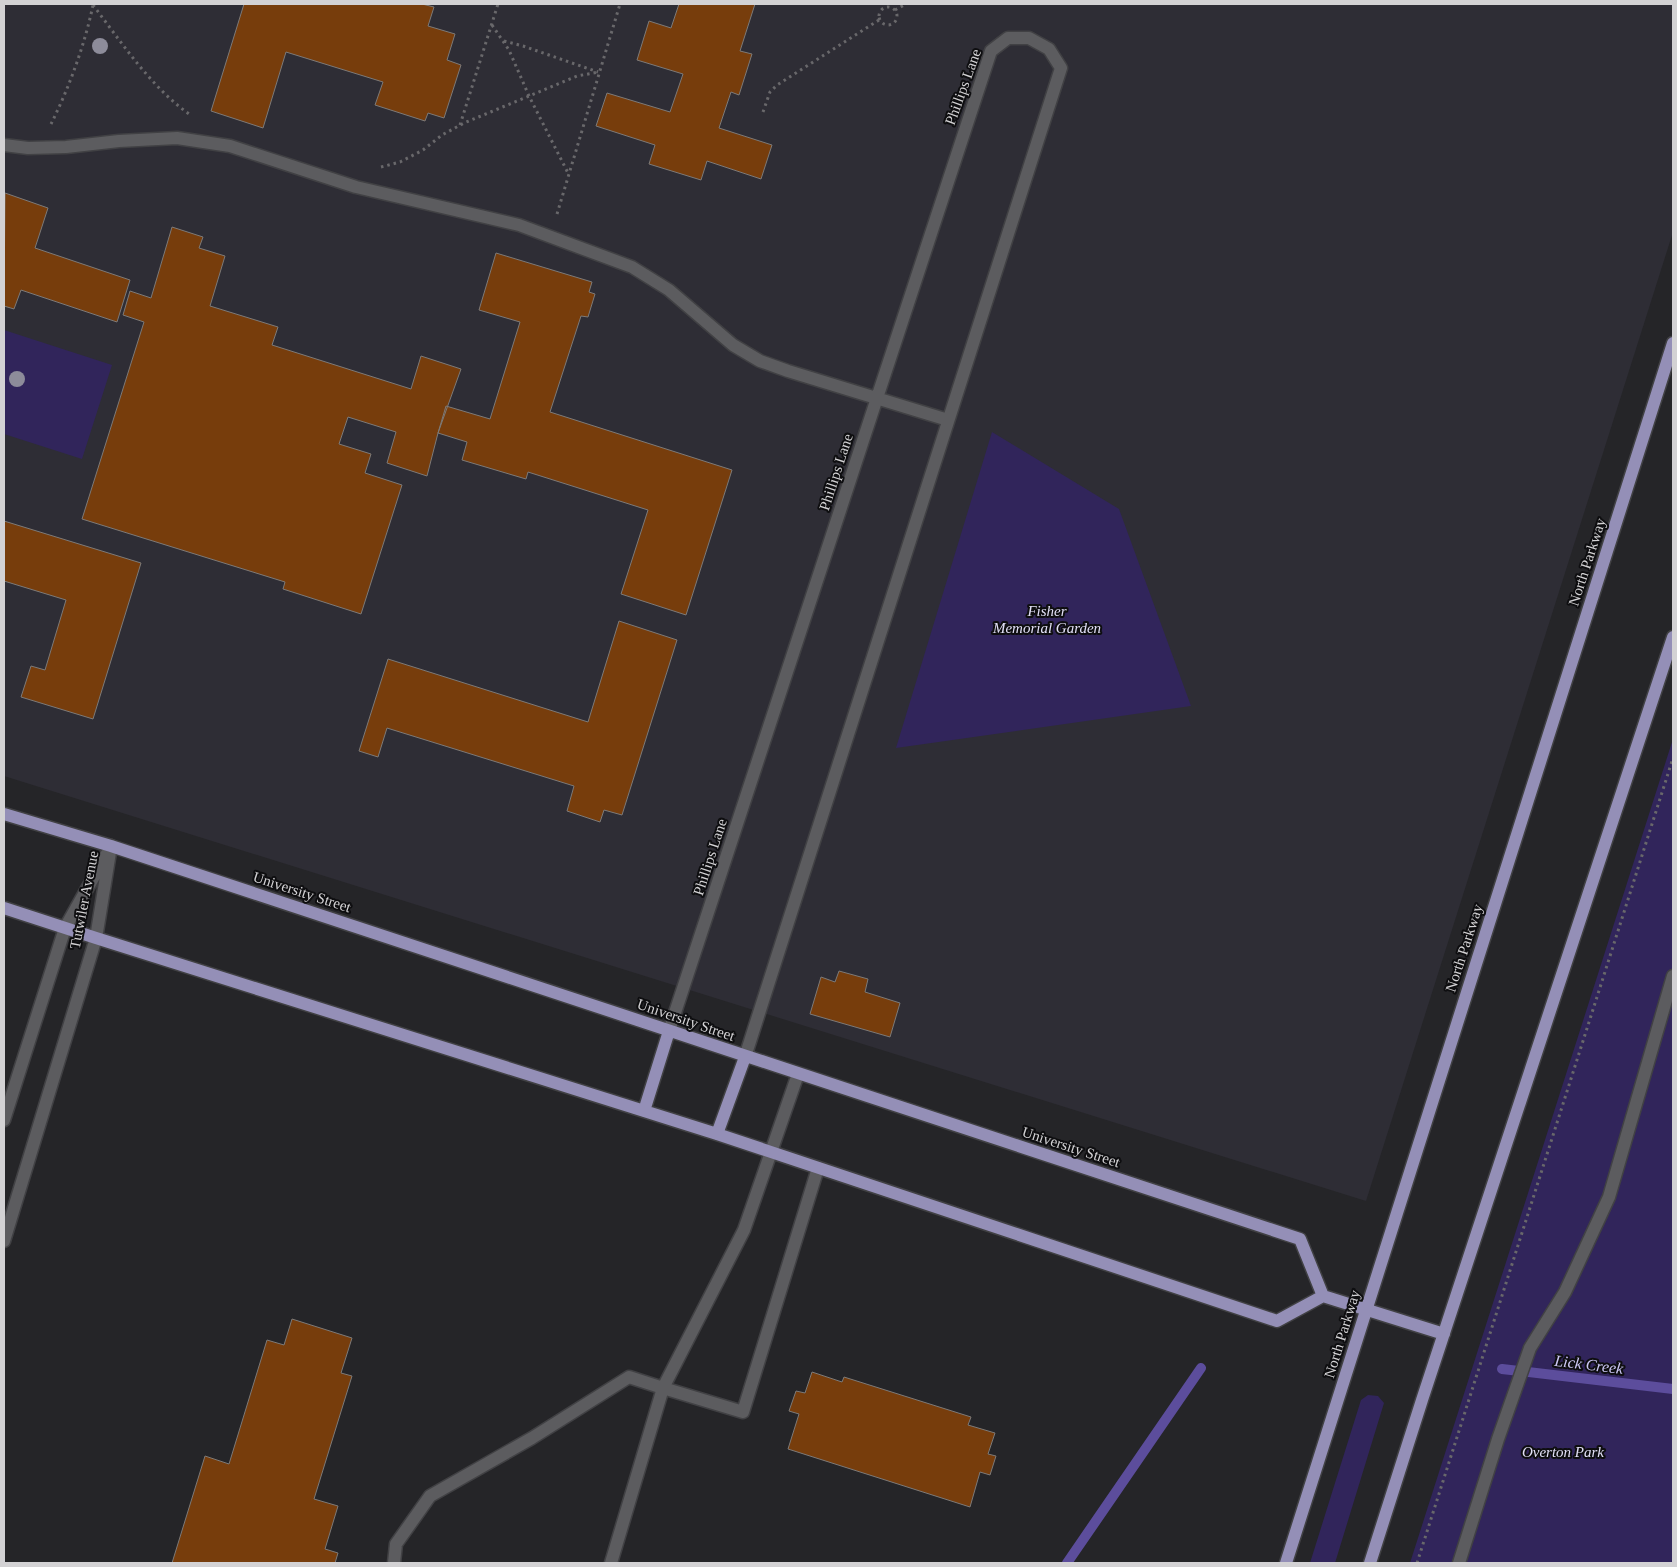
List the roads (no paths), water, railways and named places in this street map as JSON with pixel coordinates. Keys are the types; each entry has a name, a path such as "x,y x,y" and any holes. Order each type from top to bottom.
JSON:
{"main road":[{"name":"North Parkway","path":"1286,1563 1673,342"},
{"path":"1370,1563 1673,637"},
{"name":"University Street","path":"4,814 111,846 1300,1240 1323,1296"},
{"path":"4,908 717,1134 1277,1321 1323,1296 1444,1334"},
{"path":"644,1111 669,1031"},
{"path":"717,1134 745,1057"}],"street":[{"name":"Phillips Lane","path":"669,1031 991,51 1008,38 1029,38 1050,49 1060,68 745,1057"},
{"path":"4,144 28,148 66,147 177,138 230,146 356,187 519,225 632,267 669,290 733,345 760,361 948,420"},
{"name":"Tutwiler Avenue","path":"4,1120 64,928 111,846"},
{"name":"Tutwiler Avenue","path":"4,1241 96,938 111,846"},
{"path":"1459,1563 1498,1439 1530,1348 1565,1292 1609,1197 1673,976"},
{"path":"611,1563 664,1388 744,1230 798,1074"},
{"path":"394,1563 396,1544 430,1496 532,1438 629,1377 743,1412 818,1168"}],"waterway":[{"path":"1067,1563 1201,1368"},
{"name":"Lick Creek","path":"1502,1369 1673,1389"}],"park label":[{"name":"Fisher Memorial Garden","path":"1047,620"},
{"name":"Overton Park","path":"1563,1452"}]}
